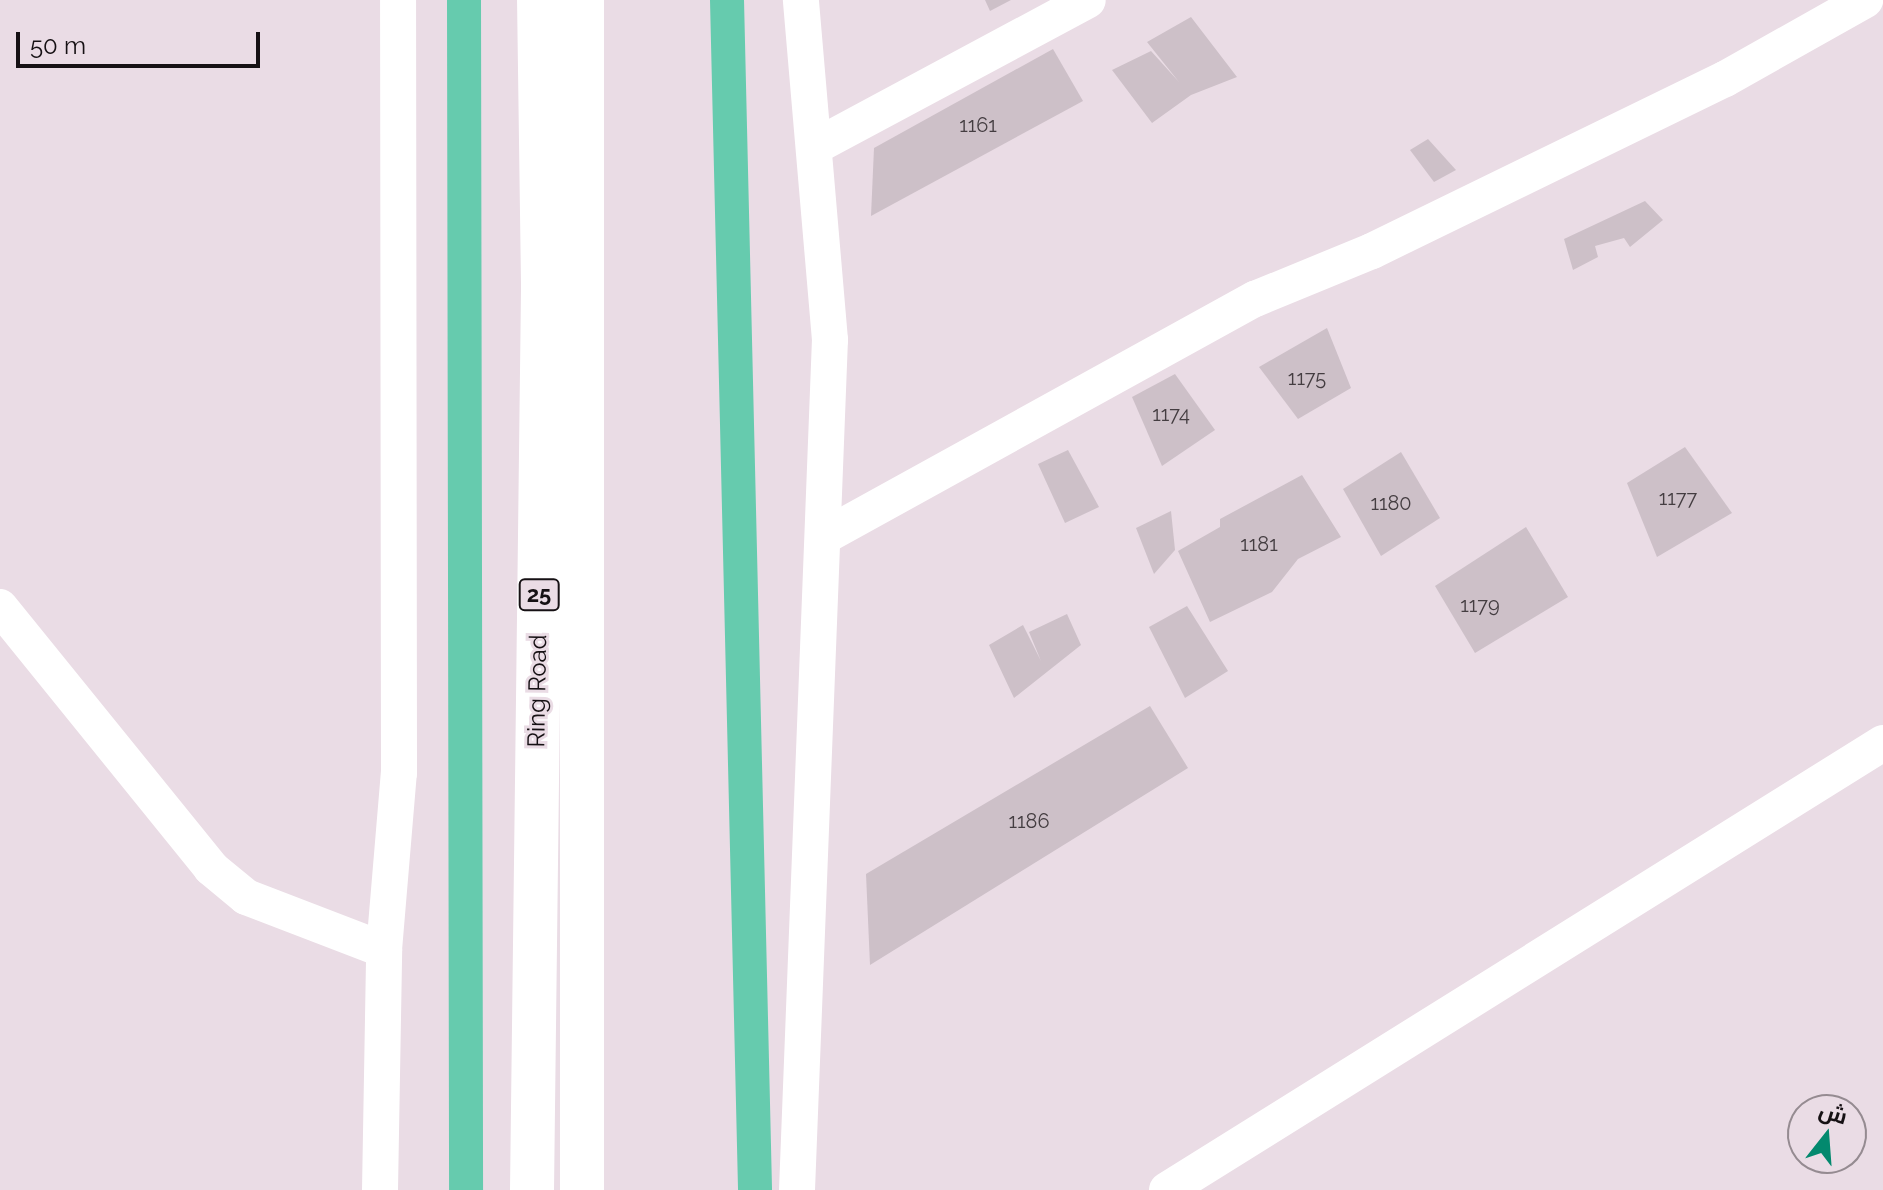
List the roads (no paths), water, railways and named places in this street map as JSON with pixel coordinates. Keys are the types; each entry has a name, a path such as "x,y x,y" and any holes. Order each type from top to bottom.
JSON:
{"highway":[{"name":"Ring Road","path":"532,1190 543,284 539,0"},
{"name":"Ring Road","path":"582,0 582,1190"}],"street":[{"path":"380,1190 384,950 399,773 398,0"},
{"path":"797,1190 825,536 830,340 818,145 801,0"},
{"path":"818,145 1088,0"},
{"path":"825,536 1255,299 1372,251 1712,86 1865,0"},
{"path":"0,607 211,868 246,897 384,950"},
{"path":"1167,1190 1883,743"}],"waterway":[{"path":"464,0 466,1190"},
{"path":"727,0 755,1190"}]}
